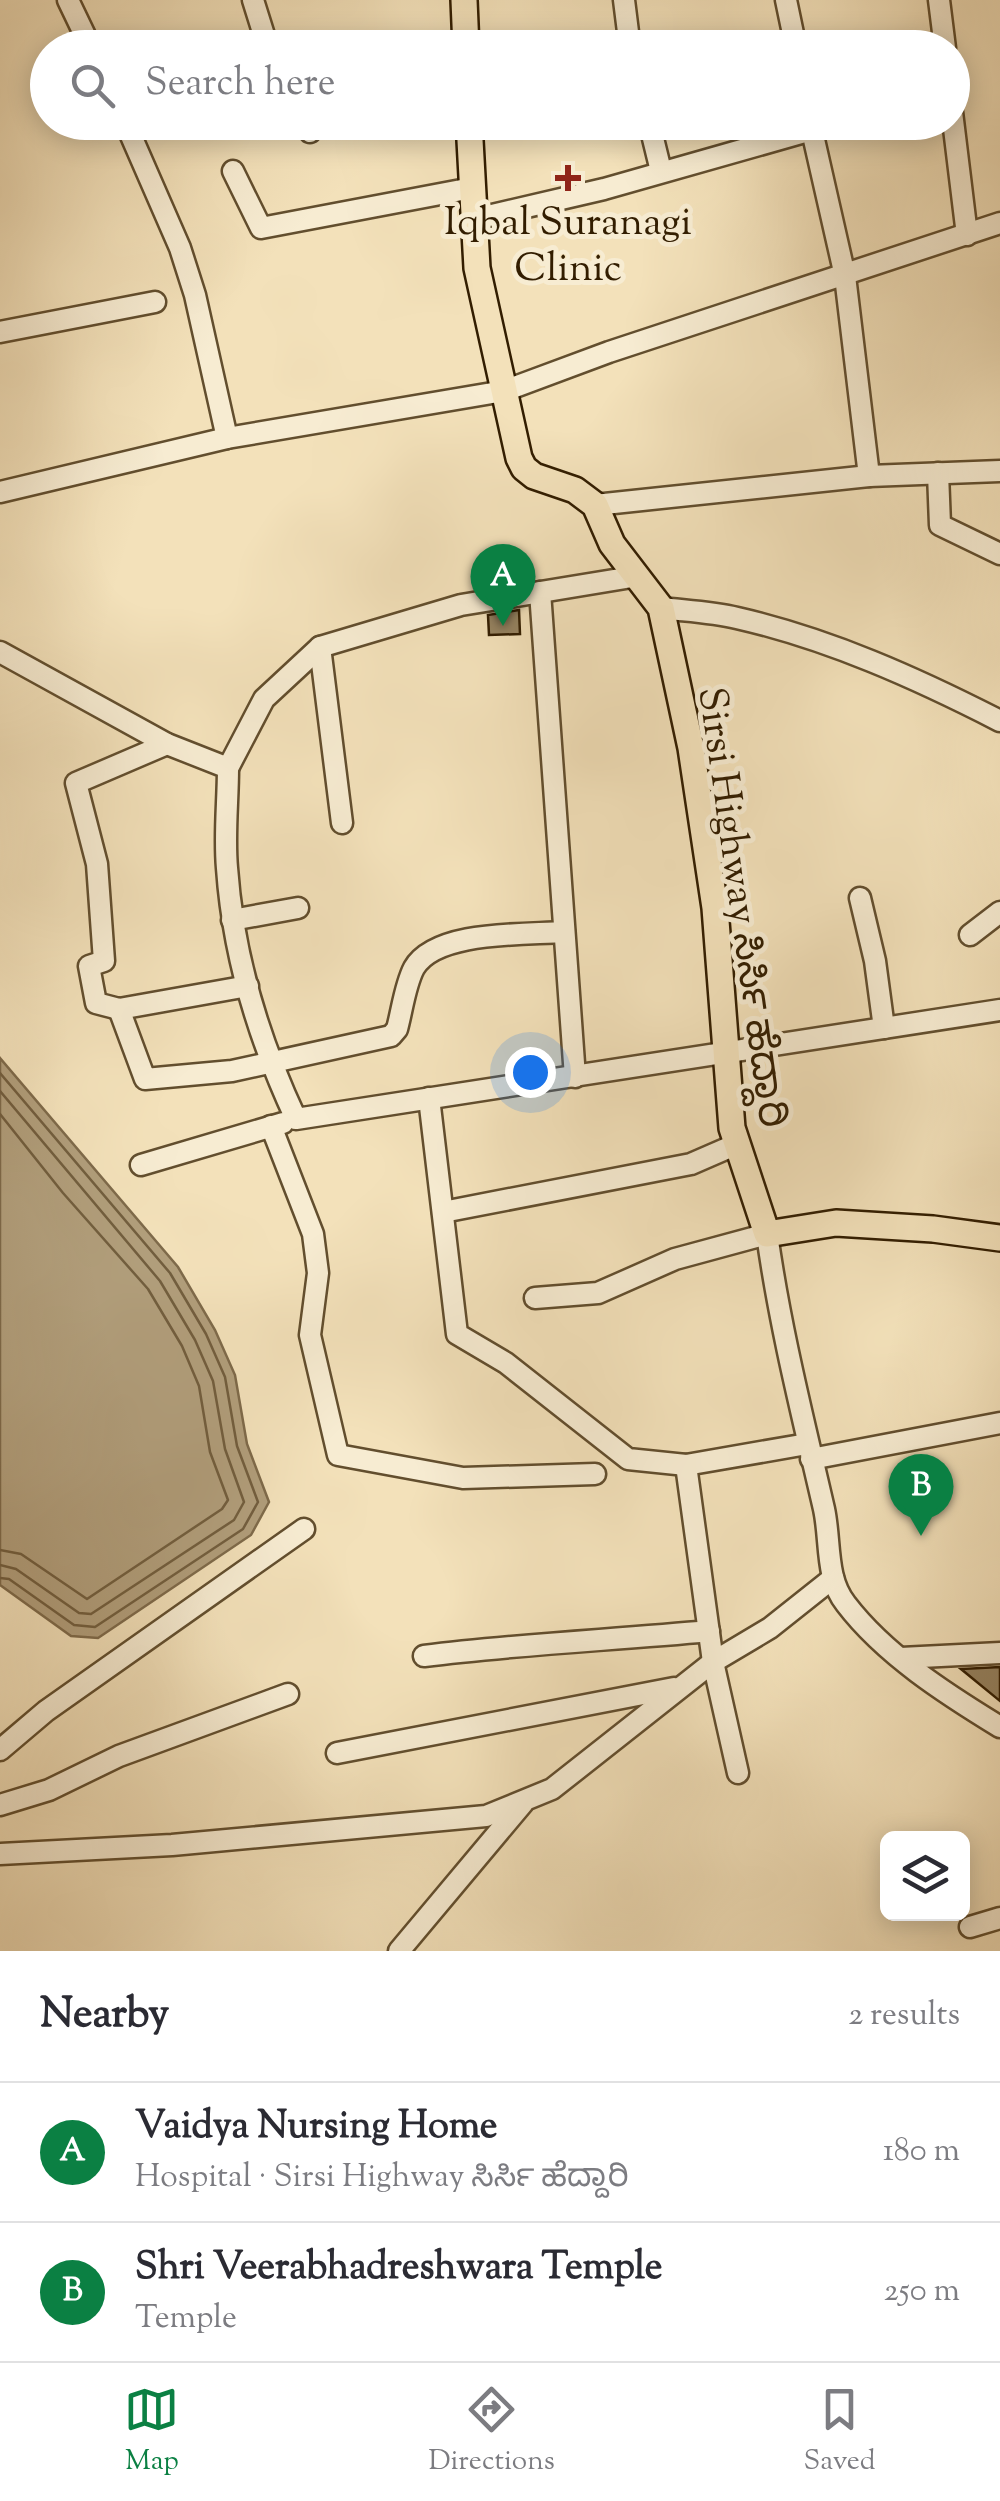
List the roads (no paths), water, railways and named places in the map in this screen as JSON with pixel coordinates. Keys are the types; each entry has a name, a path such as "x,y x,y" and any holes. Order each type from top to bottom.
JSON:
{"main road":[{"path":"464,0 465,30"},
{"path":"471,140 477,268 524,468 534,476 575,490 596,505"},
{"name":"Sirsi Highway ಸಿರ್ಸಿ ಹೆದ್ದಾರಿ","path":"596,505 612,544 661,608 691,748 716,908 727,1089 738,1144 767,1234"},
{"path":"767,1234 836,1224 933,1229 1000,1238"}],"street":[{"path":"68,0 82,30"},
{"path":"252,0 262,30"},
{"path":"624,0 628,30"},
{"path":"786,0 792,30"},
{"path":"939,0 943,30"},
{"path":"134,140 185,263 227,438"},
{"path":"653,140 661,171"},
{"path":"475,219 604,190 764,140"},
{"path":"814,140 845,276 869,476"},
{"path":"956,140 968,235"},
{"path":"233,170 261,228 472,188"},
{"path":"1,485 227,438 504,391 609,352 1000,223"},
{"path":"0,332 155,302"},
{"path":"596,505 869,476 1000,471"},
{"path":"938,474 940,525 1000,554"},
{"path":"296,1119 270,1063 248,986 232,920 226,864 228,768 264,699 320,647 461,605 638,576"},
{"path":"540,592 575,1077"},
{"path":"661,608 736,617 869,659 930,685 1000,722"},
{"path":"320,647 342,823"},
{"path":"0,652 167,744 228,768"},
{"path":"167,744 76,783 97,864 104,961 89,966 96,1003 119,1010 248,986"},
{"path":"860,898 875,961 884,1028"},
{"path":"232,920 298,908"},
{"path":"970,935 1000,912"},
{"path":"119,1010 145,1079 232,1072 391,1036 397,1030 414,969 426,954 456,940 564,932"},
{"path":"142,1165 296,1119 1000,1010"},
{"path":"429,1098 458,1334 506,1362 628,1459 686,1465 809,1452 1000,1422"},
{"path":"271,1126 313,1234 318,1273 310,1336 338,1454 464,1478 595,1474"},
{"path":"442,1212 690,1164 738,1144"},
{"path":"535,1298 598,1293 675,1259 767,1234 779,1319 825,1514 832,1578 844,1603 901,1658 955,1700 1000,1726"},
{"path":"686,1465 713,1662 738,1773"},
{"path":"0,1750 46,1711 304,1529"},
{"path":"0,1854 172,1845 486,1816 552,1788 713,1662 770,1628 832,1578"},
{"path":"424,1656 498,1646 569,1644 709,1631"},
{"path":"901,1658 1000,1653"},
{"path":"337,1754 681,1687"},
{"path":"0,1805 49,1790 119,1756 288,1694"},
{"path":"399,1951 526,1799"},
{"path":"970,1926 1000,1918"}],"water":[{"path":"0,1058 178,1267 215,1330 235,1375 247,1444 269,1502 251,1535 98,1638 71,1636 0,1585"}],"place":[{"name":"Iqbal Suranagi Clinic","path":"568,178"},
{"name":"Vaidya Nursing Home","path":"503,626"},
{"name":"Shri Veerabhadreshwara Temple","path":"921,1536"}]}
